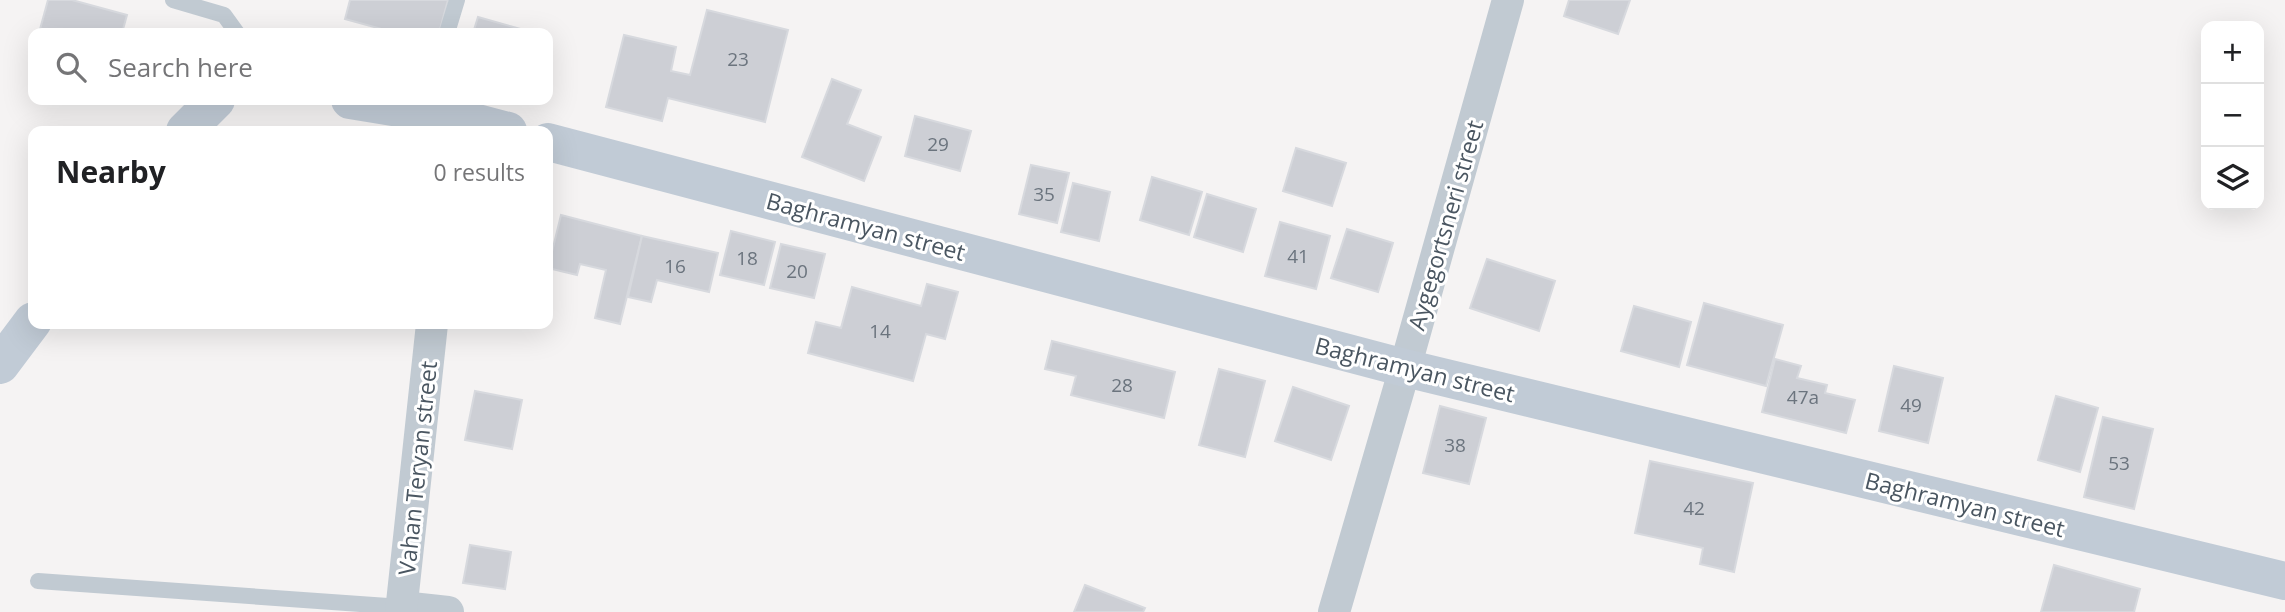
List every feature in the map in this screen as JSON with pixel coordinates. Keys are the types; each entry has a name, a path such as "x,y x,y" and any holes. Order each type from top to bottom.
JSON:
{"main road":[{"path":"190,126 211,105"},
{"path":"380,105 487,126"},
{"name":"Baghramyan street","path":"553,143 1405,368 2285,581"},
{"path":"0,365 28,328"}],"street":[{"name":"Aygegortsneri street","path":"1334,612 1508,0"},
{"name":"Vahan Teryan street","path":"401,610 431,329"},
{"path":"401,610 448,612"}],"lane":[{"path":"173,0 224,15 233,28"},
{"path":"449,28 457,0"},
{"path":"38,581 401,610"}],"building":[{"path":"48,0 72,0 127,15 123,28 40,28"},
{"path":"350,0 448,0 440,28 378,28 345,19"},
{"path":"1569,0 1630,0 1618,34 1564,16"},
{"path":"707,10 788,30 765,122 668,98 662,121 606,107 624,35 676,47 671,71 690,75"},
{"path":"478,17 517,28 475,28"},
{"path":"832,79 861,90 847,124 881,137 864,181 802,157"},
{"path":"915,116 971,131 960,171 905,156"},
{"path":"1296,148 1346,163 1332,206 1283,191"},
{"path":"1031,165 1069,173 1057,223 1019,214"},
{"path":"1152,177 1202,192 1189,235 1140,220"},
{"path":"1073,183 1110,192 1099,241 1061,232"},
{"path":"1207,194 1256,209 1243,252 1194,237"},
{"path":"561,215 642,236 620,324 595,318 606,270 580,264 577,275 553,269 553,248"},
{"path":"1280,222 1330,236 1316,289 1265,276"},
{"path":"1347,229 1393,243 1378,292 1331,278"},
{"path":"731,231 775,242 764,285 720,275"},
{"path":"642,236 718,253 709,292 657,280 651,302 628,297"},
{"path":"781,244 825,254 814,298 770,288"},
{"path":"1487,259 1555,281 1539,331 1470,308"},
{"path":"927,284 958,292 945,339 926,334 913,381 808,353 816,322 841,328 852,287 921,306"},
{"path":"1704,303 1783,325 1766,386 1687,365"},
{"path":"1634,306 1691,322 1679,367 1621,351"},
{"path":"1052,341 1175,372 1164,418 1071,395 1076,376 1045,369"},
{"path":"1775,359 1801,366 1797,378 1827,385 1825,393 1855,400 1846,433 1762,412"},
{"path":"1894,366 1943,378 1928,443 1879,431"},
{"path":"1219,369 1265,381 1245,457 1199,445"},
{"path":"1293,387 1349,406 1331,460 1275,441"},
{"path":"475,391 522,400 512,449 465,440"},
{"path":"2056,396 2098,408 2080,472 2038,460"},
{"path":"1440,406 1486,418 1469,484 1423,473"},
{"path":"2103,417 2153,429 2134,509 2084,497"},
{"path":"1650,461 1753,483 1734,572 1700,564 1703,548 1635,533"},
{"path":"470,545 511,552 505,589 463,583"},
{"path":"2054,565 2140,589 2134,612 2041,612"},
{"path":"1085,585 1145,608 1143,612 1074,612"}]}
